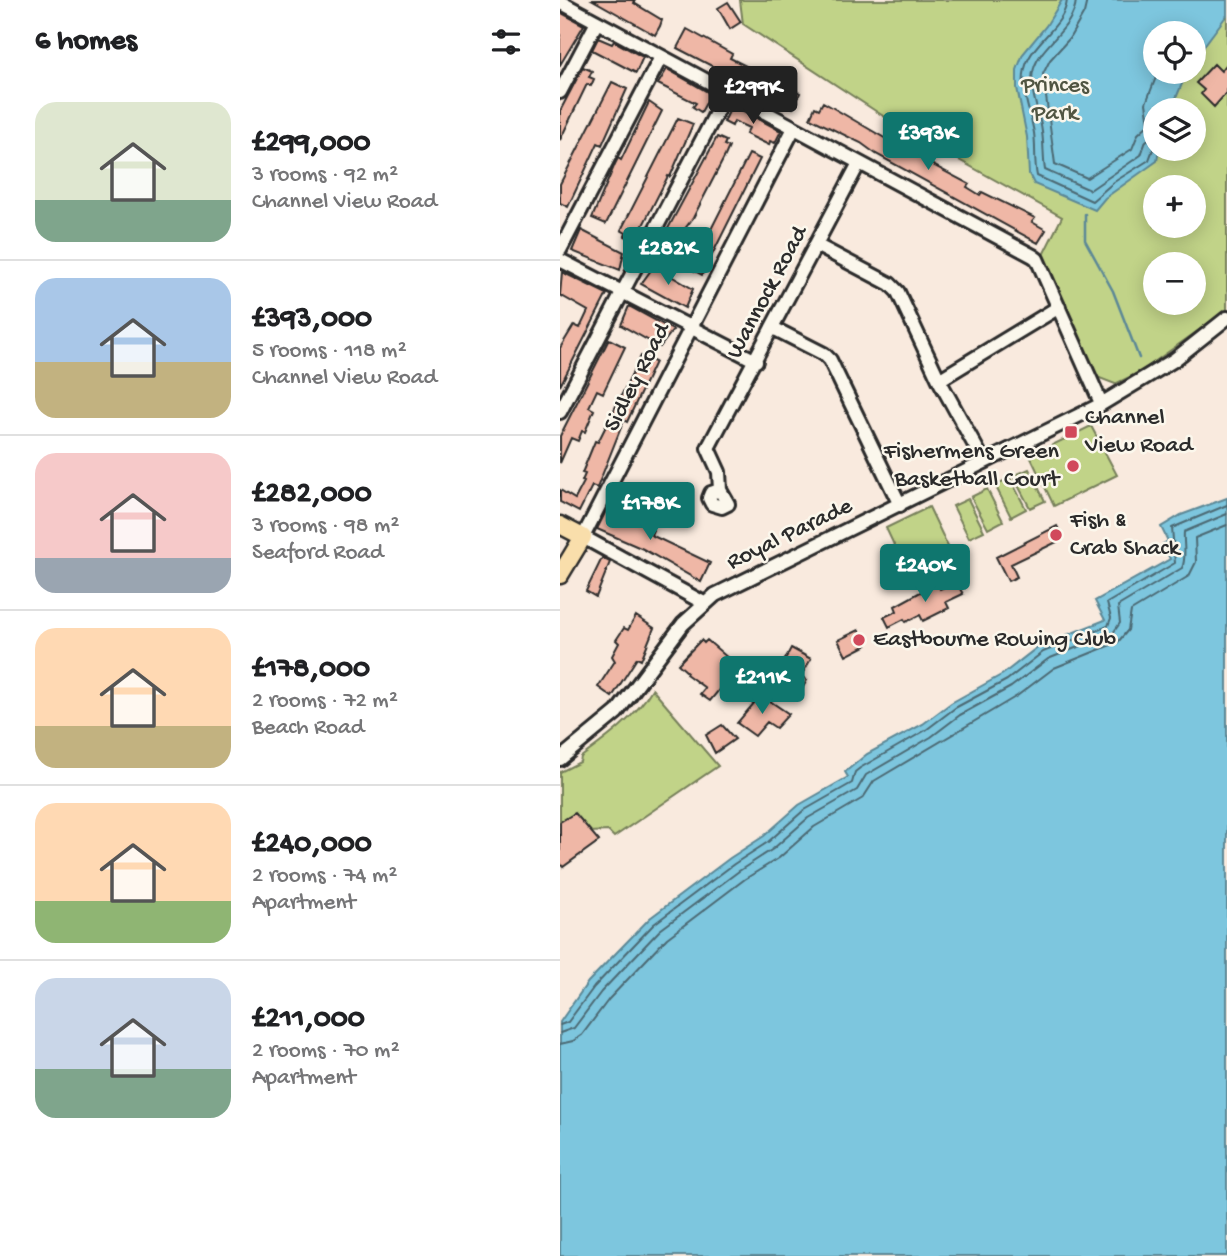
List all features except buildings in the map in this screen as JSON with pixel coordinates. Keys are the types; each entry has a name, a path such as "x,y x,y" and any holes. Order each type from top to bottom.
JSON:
{"main road":[{"path":"560,525 583,537"},
{"name":"Sidley Road","path":"560,575 583,537"}],"street":[{"path":"560,2 1033,256 1037,259 1101,403"},
{"path":"560,92 597,22"},
{"path":"560,250 661,57"},
{"path":"560,412 727,92"},
{"name":"Sidley Road","path":"583,537 794,128"},
{"name":"Wannock Road","path":"720,490 719,472 708,448 756,362 859,163"},
{"path":"816,245 891,284 898,292 939,380 984,462"},
{"path":"560,260 756,362"},
{"path":"939,380 1059,307"},
{"name":"Royal Parade","path":"560,759 617,712 683,624 704,603 1101,403 1174,360 1227,318"},
{"path":"773,328 824,354 830,360 900,505"},
{"path":"583,537 704,603"}],"green space":[{"name":"Princes Park","path":"740,0 1227,0 1227,310 1140,372 1115,384 1097,377 1043,255 1062,217 903,129 743,24"},
{"name":"Fishermens Green Basketball Court","path":"1091,426 1117,475 1054,506 1030,456"},
{"path":"1029,469 1045,501 1030,508 1013,476"},
{"path":"1010,478 1026,509 1011,517 995,485"},
{"path":"987,489 1003,521 988,529 971,497"},
{"path":"968,499 984,531 969,538 953,506"},
{"path":"929,507 953,557 910,579 886,528"},
{"path":"652,689 718,766 614,837 608,831 590,832 560,849 560,772 580,762 581,757 620,727 638,709"}],"water":[{"path":"1062,0 1227,0 1227,15 1206,43 1206,21 1143,21 1143,84 1182,84 1176,98 1143,98 1143,161 1157,161 1105,198 1095,210 1034,184 1029,174 1027,137 1017,88 1017,70 1023,54 1046,26"},
{"path":"1227,498 1227,1256 560,1256 560,1022 588,982 650,918 764,836 799,805 848,777 845,772 867,754 923,724 951,703 1003,674 1039,646 1105,620 1095,601 1170,559 1163,544 1168,541 1161,527 1181,515"}],"waterway":[{"path":"1085,214 1085,240 1113,291 1139,358"}],"place":[{"name":"Channel View Road","path":"1071,432"},
{"name":"Fishermens Green Basketball Court","path":"1073,466"},
{"name":"Fish & Crab Shack","path":"1056,535"},
{"name":"Eastbourne Rowing Club","path":"859,640"}]}
